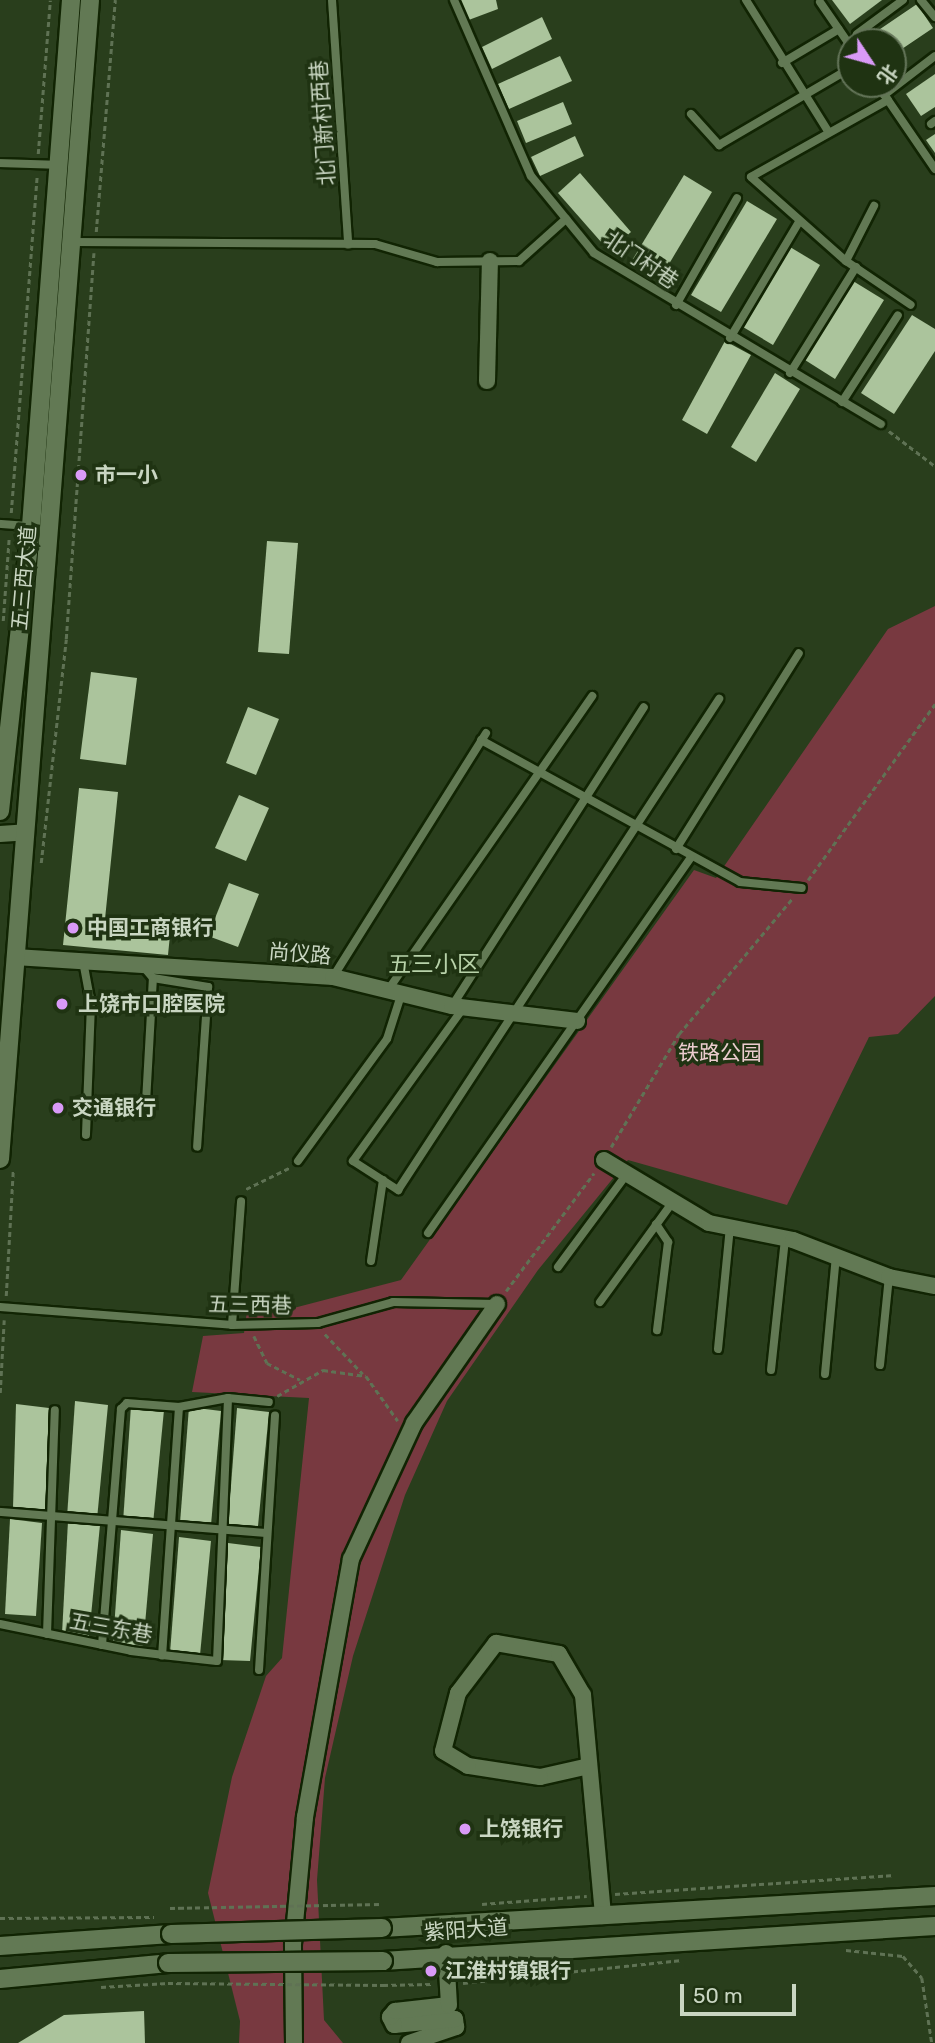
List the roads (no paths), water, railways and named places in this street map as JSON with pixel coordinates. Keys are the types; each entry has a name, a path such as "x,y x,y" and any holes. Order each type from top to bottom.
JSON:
{"main road":[{"name":"五三西大道","path":"0,811 31,526 71,0"},
{"name":"五三西大道","path":"7,1157 15,957 74,242 90,0"},
{"name":"紫阳大道","path":"0,1946 171,1934 382,1928 935,1896"},
{"name":"紫阳大道","path":"0,1979 168,1963 383,1961 446,1953 935,1926"}],"street":[{"path":"487,381 490,261"},
{"path":"0,834 26,832"},
{"name":"尚仪路","path":"15,957 83,958 333,976 458,1007 520,1012 578,1021"},
{"path":"604,1160 672,1203 730,1227 786,1238 889,1277 935,1286"},
{"path":"294,2043 293,1944 305,1817 351,1559 408,1435 497,1304"},
{"path":"589,1766 540,1777 468,1766 443,1751 458,1693 496,1643 559,1654 583,1695 603,1916"},
{"path":"409,2043 456,2027 455,2019 394,2025 390,2017 395,2011 449,2005 446,1953"}],"lane":[{"name":"北门新村西巷","path":"332,0 348,244"},
{"name":"北门村巷","path":"454,0 531,176 594,253 730,338 881,425"},
{"path":"746,0 782,63 828,131"},
{"path":"865,28 903,0"},
{"path":"921,0 935,17"},
{"path":"820,2 838,28"},
{"path":"782,63 837,30"},
{"path":"907,79 935,56"},
{"path":"691,114 719,145 837,77"},
{"path":"884,98 751,177 846,261 911,305"},
{"path":"887,98 935,169"},
{"path":"0,163 59,165"},
{"path":"676,305 737,198"},
{"path":"846,261 874,206"},
{"path":"74,242 375,244 437,262 519,261 566,219"},
{"path":"730,338 799,222"},
{"path":"790,373 856,267"},
{"path":"842,402 898,315"},
{"path":"0,524 31,526"},
{"path":"676,849 799,653"},
{"path":"298,1161 387,1039 395,993 592,696"},
{"path":"644,707 458,1007 353,1161 398,1190 520,1012 719,699"},
{"path":"333,976 483,737 539,776 740,882 802,887"},
{"path":"428,1233 691,858"},
{"path":"83,958 91,1004 86,1135"},
{"path":"141,962 153,978 146,1102"},
{"path":"153,978 208,987 197,1147"},
{"path":"558,1267 626,1175"},
{"path":"371,1261 383,1180"},
{"path":"232,1325 241,1202"},
{"path":"600,1302 672,1203"},
{"path":"656,1224 668,1242 657,1330"},
{"path":"718,1349 730,1227"},
{"path":"771,1370 786,1238"},
{"path":"825,1374 836,1256"},
{"path":"880,1365 889,1277"},
{"name":"五三西巷","path":"3,1307 232,1325 318,1323 393,1302 497,1304"},
{"path":"219,1530 228,1398"},
{"path":"102,1645 121,1409 127,1403 178,1407 228,1398 269,1402"},
{"path":"162,1655 166,1525 178,1407"},
{"path":"47,1634 55,1518 55,1410"},
{"path":"259,1670 265,1533 275,1416"},
{"path":"0,1512 265,1533"},
{"name":"五三东巷","path":"0,1624 102,1645 217,1661 219,1530"}],"place":[{"name":"市一小","path":"81,475"},
{"name":"中国工商银行","path":"73,928"},
{"name":"上饶市口腔医院","path":"62,1004"},
{"name":"交通银行","path":"58,1108"},
{"name":"上饶银行","path":"465,1829"},
{"name":"江淮村镇银行","path":"431,1971"}],"district":[{"name":"五三小区","path":"434,964"}],"park label":[{"name":"铁路公园","path":"720,1053"}]}
